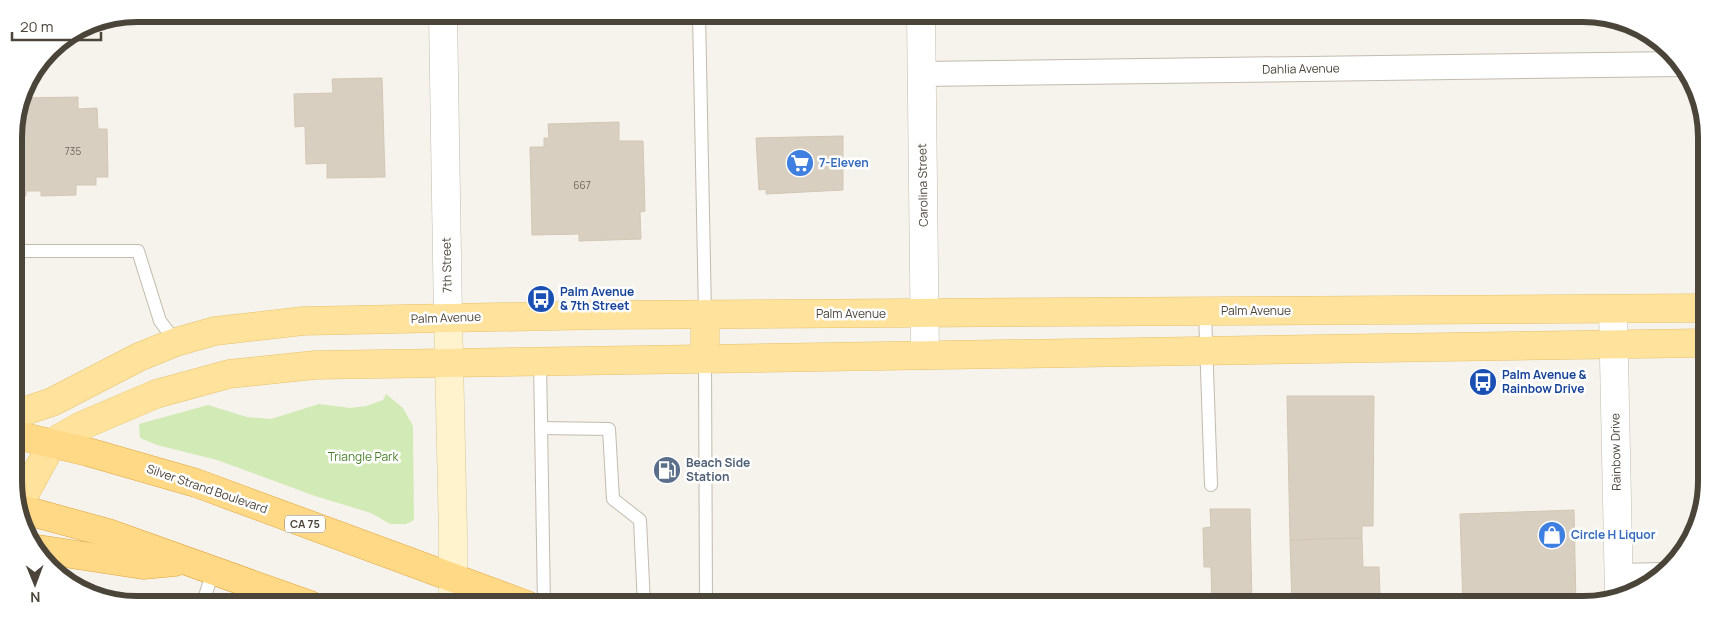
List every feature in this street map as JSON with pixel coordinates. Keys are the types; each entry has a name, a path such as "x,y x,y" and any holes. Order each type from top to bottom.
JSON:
{"highway":[{"name":"CA 75","path":"22,436 54,442"},
{"name":"Silver Strand Boulevard","path":"54,442 196,484 503,596"},
{"path":"27,511 108,533 286,596"},
{"path":"46,550 143,565 186,561"}],"main road":[{"name":"Palm Avenue","path":"22,412 52,402 139,357 176,342 215,332 303,321 705,314 1698,308"},
{"path":"705,314 705,359"},
{"name":"7th Street","path":"448,318 454,578 453,596"},
{"path":"23,497 54,442 80,426 156,394 229,374 315,365 1698,343"}],"street":[{"name":"7th Street","path":"443,22 448,318"},
{"name":"Carolina Street","path":"921,22 926,355"},
{"name":"Dahlia Avenue","path":"921,74 1672,64"},
{"name":"Rainbow Drive","path":"1613,310 1619,585"},
{"path":"1619,585 1644,579"}],"lane":[{"path":"699,22 705,314"},
{"path":"23,251 138,251 160,321 176,342"},
{"path":"1205,312 1211,485"},
{"path":"705,359 706,596"},
{"path":"540,361 544,596"},
{"path":"541,428 609,429 613,499 640,520 644,596"},
{"path":"205,596 214,569"}],"green space":[{"name":"Triangle Park","path":"386,394 403,408 413,426 414,520 406,524 390,524 371,513 315,496 217,460 157,445 140,438 139,424 208,405 247,417 271,419 319,404 350,408 366,406 383,400"}],"building":[{"path":"382,78 385,177 327,178 327,163 306,164 305,126 295,127 294,94 333,93 332,79"},
{"path":"78,97 78,109 97,108 98,129 107,129 108,177 96,177 96,185 76,185 76,195 41,196 41,191 26,191 26,196 23,196 23,122 29,98"},
{"path":"619,122 619,141 643,141 645,211 640,212 641,239 579,241 579,234 532,235 530,147 544,147 544,138 549,138 548,124"},
{"name":"7-Eleven","path":"843,136 843,190 766,194 766,189 759,190 756,138"},
{"path":"1287,396 1374,396 1373,526 1362,526 1362,538 1290,540"},
{"path":"1210,509 1250,509 1252,596 1212,596 1211,567 1204,567 1203,528 1211,527"},
{"path":"1574,510 1576,596 1463,596 1460,514"},
{"path":"1362,538 1363,567 1379,567 1380,595 1292,596 1290,540"}],"place":[{"name":"7-Eleven","path":"800,163"},
{"name":"Palm Avenue & 7th Street","path":"541,299"},
{"name":"Palm Avenue & Rainbow Drive","path":"1483,382"},
{"name":"Beach Side Station","path":"667,470"},
{"name":"Circle H Liquor","path":"1552,535"}]}
